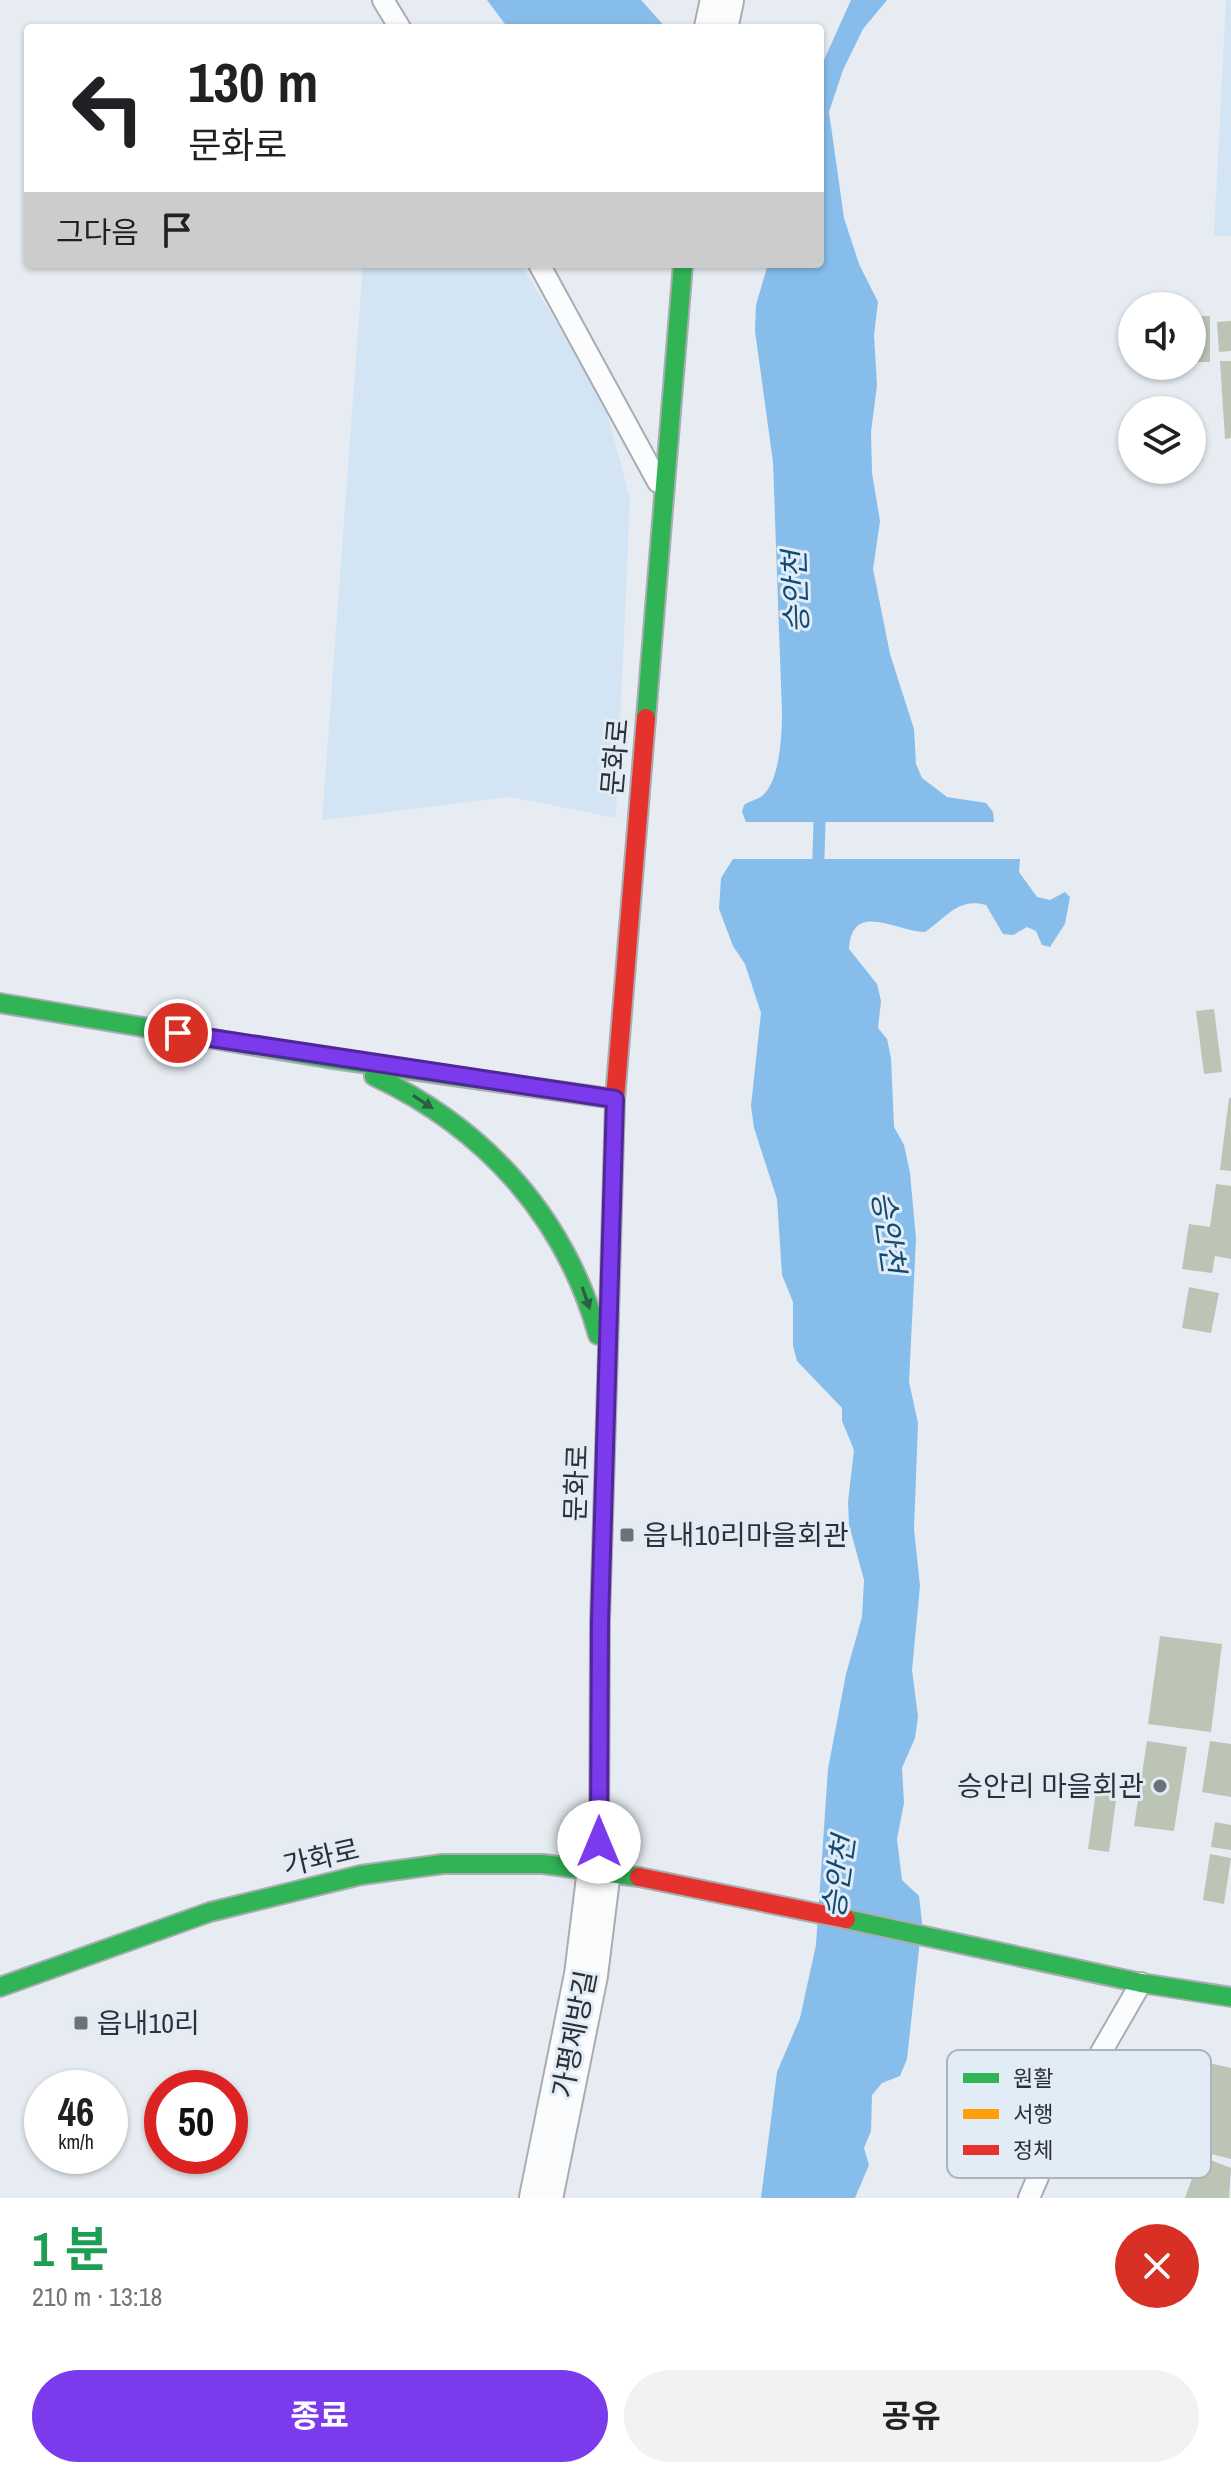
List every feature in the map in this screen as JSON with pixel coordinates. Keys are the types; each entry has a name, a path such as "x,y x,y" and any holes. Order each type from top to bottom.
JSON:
{"main road":[{"name":"문화로","path":"599,1870 600,1621 615,1099 662,489 683,268"},
{"path":"0,1003 327,1058 615,1099"},
{"path":"327,1058 383,1079 447,1118 490,1153 531,1198 562,1240 582,1283 597,1330 607,1387"},
{"name":"가화로","path":"0,1987 210,1912 361,1875 443,1864 543,1864 668,1881 1141,1983"},
{"path":"1141,1983 1231,1997"}],"street":[{"path":"717,24 722,0"},
{"name":"가평제방길","path":"541,2198 586,1975 599,1870"}],"lane":[{"path":"383,0 398,24"},
{"path":"541,268 662,489"},
{"path":"1102,2050 1141,1983"},
{"path":"1029,2198 1038,2178"}],"shaded area":[{"path":"1226,0 1231,0 1231,236 1214,236"},
{"path":"363,268 523,268 604,402 630,498 616,818 511,797 322,820"}],"water":[{"path":"487,0 641,0 662,24 505,24"},
{"path":"851,0 887,0 863,29 843,70 829,112 844,218 859,264 878,302 874,335 877,385 871,432 872,473 880,521 873,569 890,654 914,729 916,764 922,778 947,797 986,803 993,812 994,822 746,822 742,812 744,805 762,796 773,780 779,757 782,722 773,462 755,331 756,305 767,268 824,268 824,60"},
{"path":"733,859 1020,859 1019,872 1037,897 1050,900 1065,892 1070,897 1065,924 1050,947 1042,945 1036,931 1027,927 1013,935 1003,934 986,905 976,903 960,906 925,932 866,922 852,934 849,949 877,984 881,1001 878,1028 887,1039 891,1058 894,1127 904,1145 910,1173 916,1239 909,1382 918,1423 914,1529 920,1586 912,1670 918,1717 915,1738 902,1768 904,1803 897,1839 902,1880 919,1896 922,1922 907,2059 900,2076 882,2083 872,2095 871,2131 864,2148 869,2165 855,2198 761,2198 777,2072 800,2018 816,1945 828,1769 846,1674 862,1617 864,1580 849,1525 848,1502 854,1450 842,1421 842,1408 797,1361 793,1346 793,1302 782,1275 777,1199 754,1128 751,1106 761,1013 745,964 733,946 719,909 721,878"}],"building":[{"path":"1206,316 1210,316 1210,362 1206,362"},
{"path":"1231,321 1231,351 1219,352 1217,322"},
{"path":"1220,361 1231,361 1231,438 1225,439"},
{"path":"1214,1009 1222,1072 1204,1074 1196,1011"},
{"path":"1231,1098 1231,1171 1220,1170"},
{"path":"1216,1184 1231,1186 1231,1259 1215,1256 1212,1273 1182,1269 1189,1224 1210,1227"},
{"path":"1189,1287 1219,1293 1211,1333 1182,1328"},
{"path":"1160,1636 1222,1644 1211,1732 1148,1724"},
{"name":"승안리 마을회관","path":"1147,1741 1187,1747 1174,1831 1134,1826"},
{"path":"1210,1741 1231,1744 1231,1797 1202,1792"},
{"path":"1096,1791 1117,1793 1109,1852 1088,1849"},
{"path":"1215,1822 1231,1825 1231,1850 1211,1847"},
{"path":"1210,1854 1231,1858 1224,1904 1203,1900"},
{"path":"1211,2063 1231,2068 1231,2159 1211,2154"},
{"path":"1211,2160 1231,2168 1229,2198 1185,2198 1192,2178 1211,2178"}],"waterway":[{"name":"승안천","path":"818,872 820,807"}],"traffic: fast":[{"path":"646,718 683,268"},
{"path":"0,1003 327,1058 615,1099 609,1317"},
{"path":"374,1076 414,1097 451,1122 485,1150 515,1181 542,1215 565,1252 598,1335"},
{"path":"0,1987 210,1912 361,1875 443,1864 543,1864 639,1877"},
{"path":"846,1919 1141,1983 1231,1997"}],"traffic: slow":[{"path":"599,1870 600,1621 609,1317"}],"traffic: jam":[{"path":"615,1099 646,718"},
{"path":"639,1877 846,1919"}],"place":[{"name":"읍내10리마을회관","path":"627,1535"},
{"name":"승안리 마을회관","path":"1160,1786"},
{"name":"읍내10리","path":"81,2023"}],"route":[{"path":"178,1033 327,1058 615,1099 600,1621 599,1842"}]}
